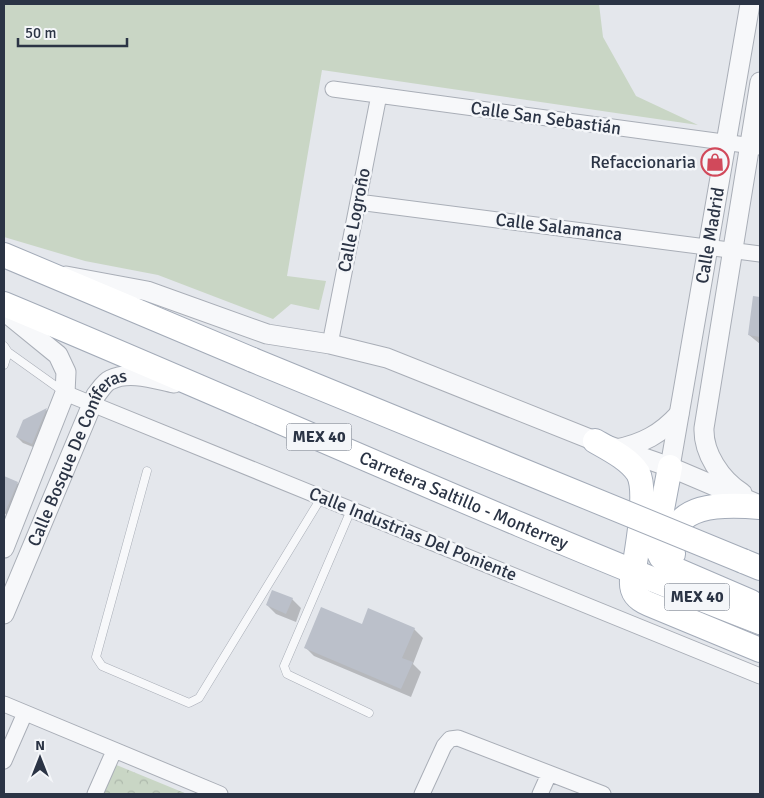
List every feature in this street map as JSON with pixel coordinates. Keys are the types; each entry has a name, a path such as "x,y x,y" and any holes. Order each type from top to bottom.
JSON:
{"main road":[{"name":"MEX 40","path":"4,255 253,360 760,568"},
{"name":"Carretera Saltillo - Monterrey","path":"4,304 201,386 633,572 760,622"},
{"path":"606,445 635,469 642,482 642,503 632,589 643,601 760,650"},
{"path":"670,468 656,546 666,562 672,568 760,606"},
{"path":"686,573 677,563 672,549 673,535 681,522 696,511 716,505 760,506"}],"street":[{"name":"Calle Madrid","path":"670,468 750,4"},
{"name":"Calle Madrid","path":"760,82 755,146 732,250 703,434 708,454 727,479 737,490 760,506"},
{"name":"Calle San Sebastián","path":"333,89 755,146"},
{"name":"Calle Logroño","path":"330,344 379,95"},
{"name":"Calle Salamanca","path":"358,202 760,254"},
{"path":"53,275 77,277 147,291 248,328 330,344 387,358 606,445 670,468 760,506"},
{"name":"Calle Bosque De Coníferas","path":"4,311 58,355 66,372 65,393 4,548"},
{"name":"Calle Bosque De Coníferas","path":"4,614 91,405 108,380 119,377 143,377 201,386"},
{"name":"Calle Industrias Del Poniente","path":"65,393 760,676"},
{"path":"606,445 645,441 666,427 679,414"},
{"path":"4,704 114,750 203,791 220,794"},
{"path":"4,761 25,714"},
{"path":"422,794 444,746 450,739 458,738 603,794"},
{"path":"95,794 114,750"},
{"path":"540,794 549,774"}],"lane":[{"path":"4,365 6,349 65,393"},
{"path":"147,471 96,657 102,666 189,703 199,698 321,498"},
{"path":"351,510 284,666 291,676 369,712"}],"green space":[{"path":"4,4 599,4 603,37 636,96 698,125 322,70 287,276 326,281 319,310 291,304 273,319 158,275 85,261 4,237"},
{"path":"114,764 187,794 101,794"}],"building":[{"path":"753,296 760,297 760,337 748,335"},
{"path":"47,408 32,444 16,437 23,420"},
{"path":"4,476 18,482 4,515"},
{"path":"272,590 293,598 286,614 266,605"},
{"path":"321,607 362,624 368,608 415,628 402,658 413,662 401,689 304,648"}],"place":[{"name":"Refaccionaria","path":"715,162"}]}
